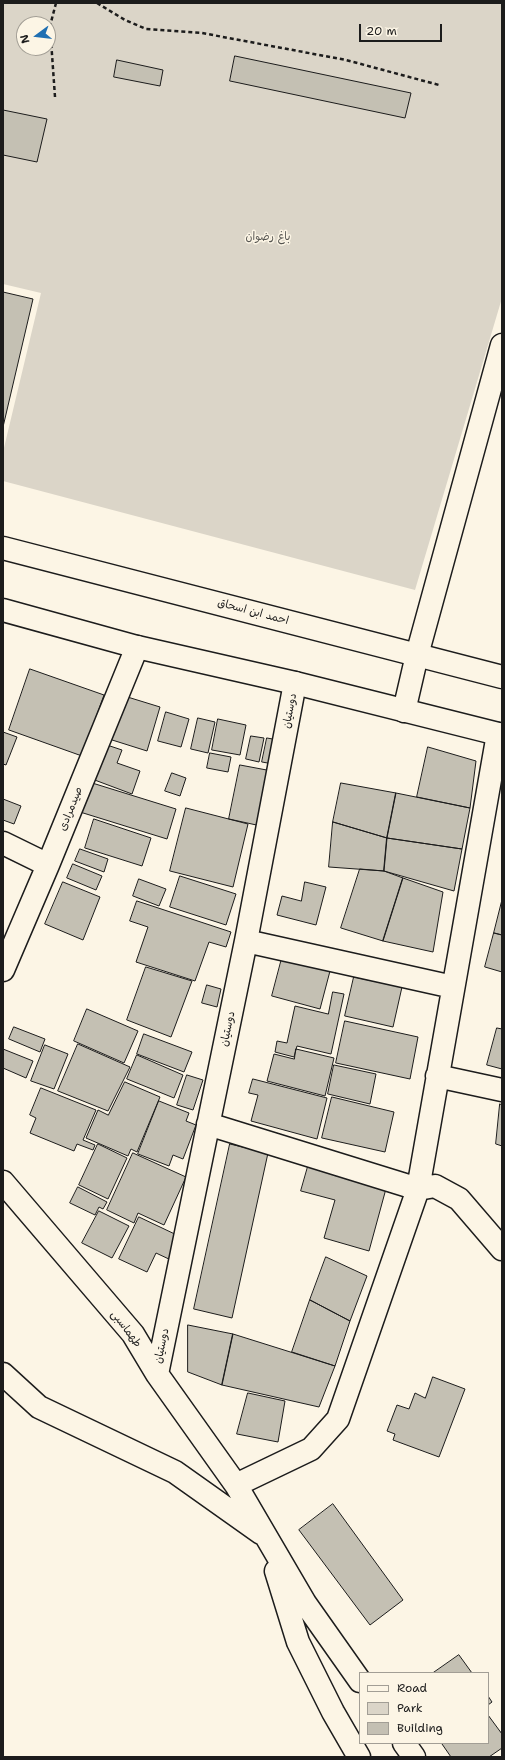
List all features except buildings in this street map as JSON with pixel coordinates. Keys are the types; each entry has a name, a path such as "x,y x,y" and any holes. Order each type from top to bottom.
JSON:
{"street":[{"path":"404,711 417,655 502,345"},
{"name":"احمد ابن اسحاق","path":"3,548 502,677"},
{"path":"3,610 137,647 295,683 500,735 453,987 418,1189 338,1419 311,1449 236,1485"},
{"name":"صیدمرادی","path":"5,962 48,865 137,647"},
{"name":"دوستیان","path":"157,1374 246,941 295,683"},
{"path":"3,843 48,865"},
{"path":"246,941 453,987"},
{"path":"437,1076 502,1090"},
{"path":"208,1124 418,1189 435,1186 460,1199 502,1249"},
{"name":"طهماسبی","path":"3,1182 133,1334 157,1374 236,1485 266,1536"},
{"path":"3,1374 39,1407 174,1472 266,1536 305,1603 359,1680"},
{"path":"266,1536 298,1642 333,1712 359,1757"},
{"path":"405,1744 414,1757"}],"path":[{"path":"55,97 50,26 56,3"},
{"path":"97,3 125,20 146,29 202,33 346,60 440,85"}],"green space":[{"name":"باغ رضوان","path":"3,3 502,3 502,298 415,590 3,481 3,452 41,293 3,284"}]}
